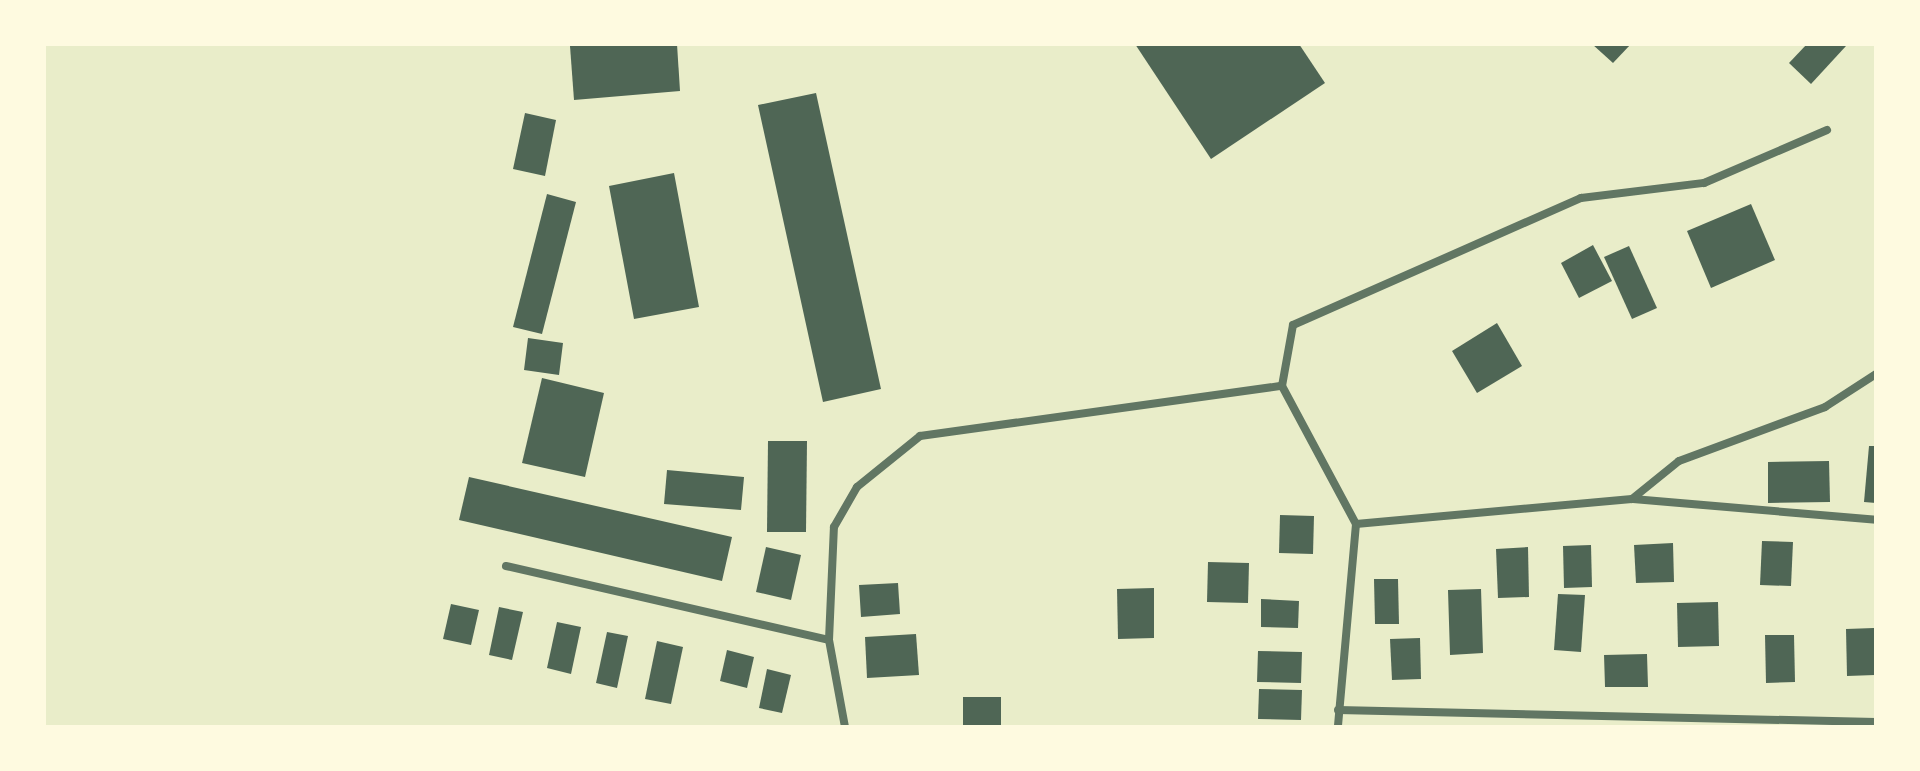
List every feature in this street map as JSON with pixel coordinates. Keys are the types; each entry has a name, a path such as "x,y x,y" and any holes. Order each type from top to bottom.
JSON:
{"street":[{"path":"1338,727 1356,524 1282,386 1293,325 1581,198 1704,183 1827,130"},
{"path":"1632,499 1679,461 1825,407 1876,374"},
{"path":"845,727 829,640 827,576 834,527 857,487 920,436 1282,386"},
{"path":"1356,524 1632,499 1876,520"},
{"path":"506,566 829,640"},
{"path":"1338,710 1876,722"}],"building":[{"path":"677,44 680,91 574,100 570,46"},
{"path":"1135,44 1299,44 1325,83 1211,159"},
{"path":"1592,44 1631,44 1613,63"},
{"path":"1807,44 1846,46 1811,84 1789,63"},
{"path":"816,93 881,389 823,402 758,105"},
{"path":"525,113 556,120 545,176 513,169"},
{"path":"674,173 699,307 634,319 609,186"},
{"path":"547,194 576,202 542,334 513,327"},
{"path":"1751,204 1775,260 1711,288 1687,231"},
{"path":"1593,245 1612,281 1579,298 1561,263"},
{"path":"1629,246 1657,308 1632,319 1604,257"},
{"path":"1497,323 1522,366 1477,393 1452,351"},
{"path":"528,338 563,343 559,375 524,370"},
{"path":"542,378 604,393 585,477 522,463"},
{"path":"768,441 807,441 806,532 767,532"},
{"path":"1869,446 1876,446 1876,503 1864,502"},
{"path":"1829,461 1830,502 1768,503 1768,462"},
{"path":"667,470 744,477 741,510 664,504"},
{"path":"469,477 732,537 722,581 459,520"},
{"path":"1280,515 1314,516 1313,554 1279,553"},
{"path":"1762,541 1793,542 1791,586 1760,585"},
{"path":"1673,543 1674,582 1636,583 1634,545"},
{"path":"1591,545 1592,587 1564,588 1563,546"},
{"path":"766,547 801,555 791,600 756,592"},
{"path":"1528,547 1529,597 1498,598 1496,549"},
{"path":"1208,562 1249,563 1248,603 1207,602"},
{"path":"1374,579 1398,579 1399,624 1375,624"},
{"path":"898,583 900,614 861,617 859,585"},
{"path":"1154,588 1154,638 1118,639 1117,589"},
{"path":"1481,589 1483,653 1450,655 1448,590"},
{"path":"1558,594 1585,595 1581,652 1554,650"},
{"path":"1261,599 1299,601 1298,628 1261,627"},
{"path":"1718,602 1719,646 1678,647 1677,603"},
{"path":"451,604 479,610 471,645 443,639"},
{"path":"499,607 523,612 512,660 489,655"},
{"path":"557,622 581,627 571,674 547,668"},
{"path":"1874,628 1875,675 1847,676 1846,629"},
{"path":"607,632 628,636 617,688 596,683"},
{"path":"916,634 919,675 867,678 865,637"},
{"path":"1765,635 1794,635 1795,682 1766,683"},
{"path":"1420,638 1421,679 1392,680 1390,639"},
{"path":"657,641 683,647 671,704 645,699"},
{"path":"727,650 754,657 747,688 720,681"},
{"path":"1258,651 1302,652 1301,683 1257,682"},
{"path":"1647,654 1648,687 1605,687 1604,655"},
{"path":"767,669 791,675 782,713 759,708"},
{"path":"1259,689 1302,690 1301,720 1258,719"},
{"path":"963,697 1001,697 1001,727 963,727"}]}
